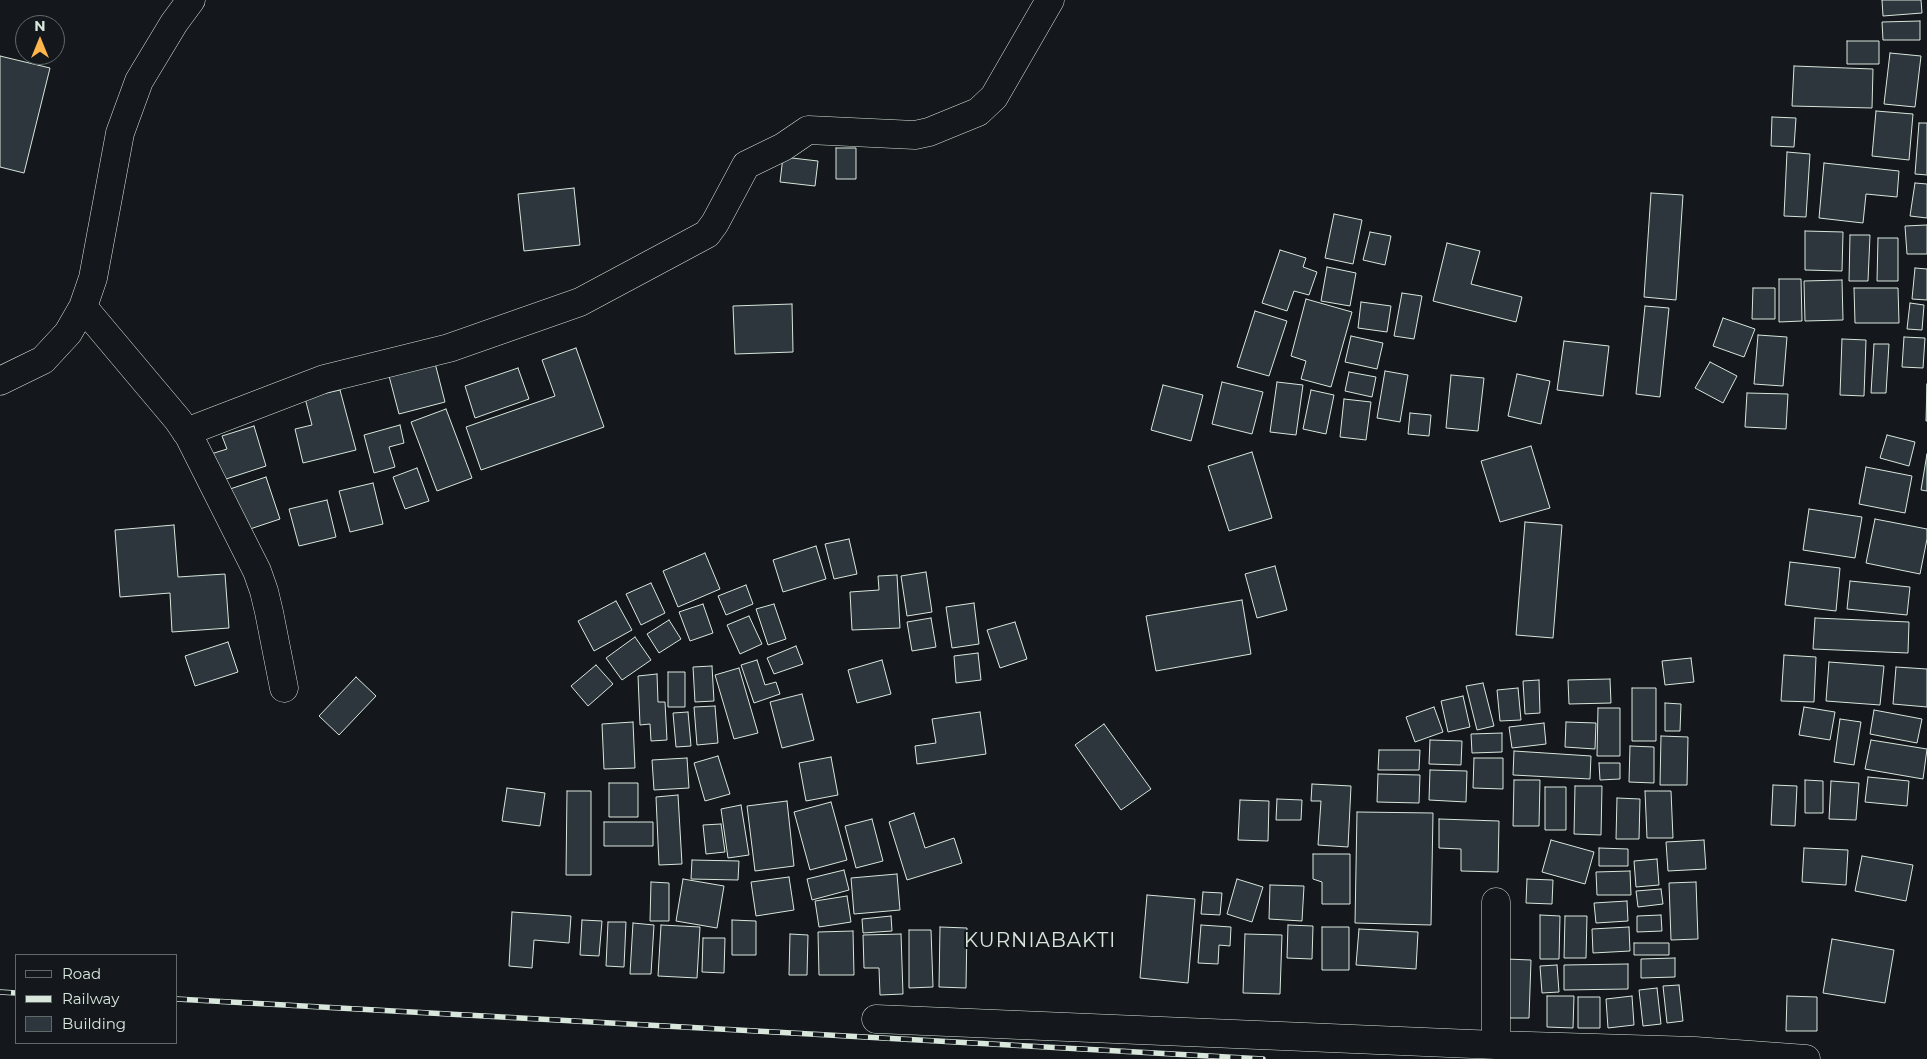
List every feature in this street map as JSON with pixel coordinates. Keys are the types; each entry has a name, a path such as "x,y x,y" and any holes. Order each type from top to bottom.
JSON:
{"street":[{"path":"0,381 43,360 68,333 82,307 93,278 120,133 132,98 139,81 174,23 191,0"},
{"path":"186,432 324,379 449,348 580,302 707,234 715,223 746,165 783,147 808,130 914,135 929,132 978,112 994,97 1050,0"},
{"path":"82,307 178,420 186,432 259,578 269,612 284,688"},
{"path":"1496,902 1496,1045"},
{"path":"876,1019 1695,1052 1806,1059"}],"building":[{"path":"1882,0 1921,0 1922,13 1883,16"},
{"path":"1920,21 1920,40 1883,40 1882,22"},
{"path":"1847,41 1879,41 1879,64 1847,64"},
{"path":"1890,53 1921,56 1915,107 1884,104"},
{"path":"0,56 15,60 15,65 38,65 50,68 24,173 0,167"},
{"path":"1794,66 1873,69 1872,108 1792,106"},
{"path":"1876,111 1913,114 1909,160 1872,156"},
{"path":"1772,117 1796,118 1794,147 1771,146"},
{"path":"1919,123 1927,123 1927,175 1915,174"},
{"path":"836,148 856,148 856,179 836,179"},
{"path":"1787,152 1810,154 1806,217 1784,216"},
{"path":"783,157 818,161 815,186 780,182"},
{"path":"1824,163 1899,171 1897,197 1866,194 1863,223 1819,218"},
{"path":"1915,183 1927,184 1927,218 1910,216"},
{"path":"574,188 580,245 524,251 518,194"},
{"path":"1651,193 1683,195 1676,300 1644,297"},
{"path":"1334,214 1362,220 1353,264 1325,258"},
{"path":"1927,225 1927,254 1907,254 1905,226"},
{"path":"1805,231 1843,232 1842,271 1805,270"},
{"path":"1370,232 1391,236 1385,265 1363,260"},
{"path":"1850,235 1870,235 1868,281 1849,281"},
{"path":"1878,238 1898,238 1898,281 1877,281"},
{"path":"1447,243 1480,251 1471,284 1522,297 1516,322 1433,301"},
{"path":"1280,250 1306,258 1303,267 1317,272 1309,295 1294,291 1287,311 1262,303"},
{"path":"1327,267 1356,273 1350,306 1321,301"},
{"path":"1915,268 1927,269 1927,300 1912,299"},
{"path":"1779,279 1801,279 1802,321 1779,322"},
{"path":"1842,280 1843,320 1805,321 1804,281"},
{"path":"1753,288 1775,288 1775,319 1752,319"},
{"path":"1854,288 1898,288 1899,323 1855,323"},
{"path":"1402,293 1422,296 1414,339 1394,336"},
{"path":"1306,299 1352,312 1331,387 1301,379 1306,361 1291,356"},
{"path":"1361,302 1391,306 1387,332 1358,328"},
{"path":"1910,303 1924,305 1922,330 1907,329"},
{"path":"792,304 793,352 735,354 733,306"},
{"path":"1645,306 1669,308 1660,397 1636,394"},
{"path":"1255,311 1287,321 1269,376 1237,367"},
{"path":"1723,318 1755,329 1744,357 1713,346"},
{"path":"1758,335 1787,337 1783,386 1754,384"},
{"path":"1351,336 1383,343 1377,369 1345,362"},
{"path":"1904,337 1925,338 1923,368 1902,367"},
{"path":"1842,339 1866,340 1864,396 1840,395"},
{"path":"1564,341 1609,346 1603,396 1557,390"},
{"path":"1874,344 1889,344 1886,393 1871,393"},
{"path":"576,348 604,427 481,470 466,427 555,396 542,360"},
{"path":"1710,362 1737,376 1723,403 1695,388"},
{"path":"435,363 445,402 399,414 389,376"},
{"path":"518,368 529,399 475,418 465,386"},
{"path":"1385,371 1408,375 1400,422 1377,418"},
{"path":"1349,372 1376,377 1372,397 1345,391"},
{"path":"1517,374 1550,381 1541,424 1508,416"},
{"path":"1451,375 1484,378 1478,431 1446,428"},
{"path":"1222,382 1263,392 1252,434 1212,424"},
{"path":"1277,382 1303,385 1296,435 1270,432"},
{"path":"1927,384 1927,421 1926,421"},
{"path":"1163,385 1203,395 1191,441 1151,430"},
{"path":"340,390 356,450 303,463 295,429 312,425 305,398"},
{"path":"1311,390 1334,395 1326,434 1303,429"},
{"path":"1747,393 1788,394 1786,429 1745,427"},
{"path":"1344,399 1371,402 1366,440 1340,437"},
{"path":"446,409 472,478 437,491 411,422"},
{"path":"1410,413 1431,415 1429,436 1408,434"},
{"path":"400,425 404,443 389,447 395,467 374,473 364,435"},
{"path":"254,426 266,466 220,481 211,454 227,449 222,436"},
{"path":"1887,435 1915,442 1909,466 1880,458"},
{"path":"1531,446 1550,508 1500,522 1481,461"},
{"path":"1252,452 1272,518 1229,531 1208,466"},
{"path":"1927,454 1927,491 1921,490"},
{"path":"1866,467 1912,476 1905,513 1859,504"},
{"path":"417,468 429,501 405,509 393,477"},
{"path":"266,477 280,519 244,531 230,489"},
{"path":"373,483 383,524 350,532 339,491"},
{"path":"327,500 336,537 299,546 289,509"},
{"path":"1809,509 1862,517 1855,558 1803,550"},
{"path":"1875,519 1927,529 1927,539 1920,574 1866,563"},
{"path":"1525,522 1562,525 1553,638 1516,635"},
{"path":"174,525 178,577 225,574 229,628 172,632 170,593 120,597 115,530"},
{"path":"849,539 857,574 834,579 825,544"},
{"path":"816,546 826,579 783,592 773,560"},
{"path":"705,553 720,589 678,607 663,571"},
{"path":"1790,562 1840,568 1836,611 1785,605"},
{"path":"1275,566 1287,610 1257,618 1245,574"},
{"path":"926,572 932,612 907,616 901,576"},
{"path":"897,575 900,628 852,630 850,592 879,590 878,576"},
{"path":"1850,581 1910,587 1907,615 1847,609"},
{"path":"651,583 665,613 641,625 626,594"},
{"path":"746,585 753,604 726,615 718,596"},
{"path":"1242,600 1251,654 1156,671 1146,616"},
{"path":"616,601 632,630 594,651 578,621"},
{"path":"974,603 979,644 952,648 946,607"},
{"path":"703,604 713,633 690,641 679,612"},
{"path":"774,604 786,639 768,645 756,609"},
{"path":"749,616 762,644 740,654 727,625"},
{"path":"931,618 936,647 912,651 907,622"},
{"path":"1815,618 1909,622 1908,653 1813,649"},
{"path":"669,620 681,639 659,653 647,634"},
{"path":"1015,622 1027,659 1000,668 987,630"},
{"path":"635,637 651,660 622,680 606,658"},
{"path":"228,642 238,672 195,686 185,656"},
{"path":"796,646 803,664 774,674 767,658"},
{"path":"978,653 981,680 956,683 954,656"},
{"path":"1784,655 1816,657 1814,702 1781,701"},
{"path":"1691,658 1694,682 1665,685 1662,661"},
{"path":"757,660 765,685 776,682 780,694 754,703 741,665"},
{"path":"882,660 891,694 857,703 848,670"},
{"path":"1829,662 1884,666 1880,705 1826,701"},
{"path":"596,665 613,684 588,706 571,686"},
{"path":"712,666 714,701 695,702 693,667"},
{"path":"1896,667 1927,669 1927,707 1893,704"},
{"path":"739,668 758,733 734,739 715,675"},
{"path":"668,672 685,672 685,707 668,707"},
{"path":"657,674 658,702 665,702 667,740 651,741 650,724 640,725 638,676"},
{"path":"356,677 376,696 339,735 319,716"},
{"path":"1610,679 1611,703 1569,704 1568,680"},
{"path":"1539,680 1540,713 1525,714 1523,681"},
{"path":"1483,683 1494,726 1477,730 1466,686"},
{"path":"1518,688 1521,720 1500,721 1497,690"},
{"path":"1632,688 1656,688 1656,741 1632,741"},
{"path":"802,694 814,740 782,748 770,702"},
{"path":"1463,696 1470,727 1448,732 1441,701"},
{"path":"1665,703 1681,704 1680,731 1665,731"},
{"path":"715,706 718,743 697,745 694,707"},
{"path":"1434,707 1443,732 1415,742 1406,717"},
{"path":"1804,707 1835,712 1830,740 1799,735"},
{"path":"1598,708 1620,708 1620,756 1597,756"},
{"path":"1874,710 1922,719 1917,743 1870,734"},
{"path":"688,712 691,746 676,747 673,713"},
{"path":"980,712 986,754 917,764 915,746 936,743 932,719"},
{"path":"1840,719 1861,722 1854,765 1834,762"},
{"path":"633,722 635,768 604,769 602,724"},
{"path":"1566,722 1596,723 1595,749 1565,747"},
{"path":"1544,723 1546,744 1512,748 1509,727"},
{"path":"1104,724 1151,789 1121,810 1075,745"},
{"path":"1502,733 1502,752 1472,753 1471,734"},
{"path":"1661,736 1688,737 1687,785 1660,785"},
{"path":"1430,740 1462,741 1461,765 1429,764"},
{"path":"1871,740 1927,749 1923,779 1865,769"},
{"path":"1630,746 1654,747 1654,783 1629,782"},
{"path":"1379,750 1420,750 1419,770 1378,770"},
{"path":"1514,751 1591,756 1590,779 1513,775"},
{"path":"718,756 730,794 705,801 694,763"},
{"path":"831,757 838,795 806,801 799,763"},
{"path":"687,758 689,788 654,790 652,760"},
{"path":"1474,758 1503,758 1503,789 1473,788"},
{"path":"1599,763 1620,763 1620,779 1600,780"},
{"path":"1430,770 1467,771 1466,802 1429,800"},
{"path":"1378,774 1420,775 1419,803 1377,802"},
{"path":"1868,777 1909,781 1907,806 1865,802"},
{"path":"1514,780 1540,780 1539,826 1513,826"},
{"path":"1805,780 1823,781 1823,813 1805,813"},
{"path":"1831,781 1859,783 1856,820 1829,819"},
{"path":"609,783 638,783 638,817 609,817"},
{"path":"1312,784 1351,786 1348,847 1318,845 1321,801 1311,801"},
{"path":"1773,785 1797,786 1795,826 1771,825"},
{"path":"1575,786 1602,786 1601,835 1574,834"},
{"path":"1545,787 1566,787 1566,830 1545,830"},
{"path":"507,788 545,793 540,826 502,821"},
{"path":"567,791 591,791 591,875 566,875"},
{"path":"1645,791 1671,791 1673,838 1647,838"},
{"path":"678,795 682,864 659,865 656,797"},
{"path":"1617,798 1640,799 1639,839 1616,839"},
{"path":"1277,799 1302,800 1301,820 1276,820"},
{"path":"1240,800 1269,801 1268,841 1238,840"},
{"path":"787,801 794,866 755,871 747,806"},
{"path":"831,802 847,860 810,870 794,812"},
{"path":"741,805 749,855 728,858 721,809"},
{"path":"1357,812 1433,813 1431,925 1355,923"},
{"path":"914,813 925,848 954,838 962,863 907,880 889,822"},
{"path":"872,819 883,861 856,868 845,826"},
{"path":"1439,819 1499,821 1498,872 1461,871 1461,849 1439,848"},
{"path":"604,822 653,822 653,846 604,846"},
{"path":"721,824 725,852 706,854 703,825"},
{"path":"1551,840 1594,852 1585,884 1542,872"},
{"path":"1704,840 1706,869 1668,871 1666,842"},
{"path":"1599,848 1628,849 1628,866 1599,866"},
{"path":"1804,848 1848,850 1846,885 1802,882"},
{"path":"1313,854 1350,854 1350,904 1322,904 1322,882 1313,879"},
{"path":"1862,856 1913,865 1906,901 1855,891"},
{"path":"1657,859 1659,885 1636,887 1634,861"},
{"path":"692,860 739,861 738,880 691,879"},
{"path":"844,870 849,890 812,900 807,879"},
{"path":"1630,871 1631,895 1597,895 1596,872"},
{"path":"897,874 900,910 854,914 851,878"},
{"path":"789,877 794,910 756,916 751,882"},
{"path":"683,879 724,886 717,928 676,921"},
{"path":"1237,879 1263,887 1252,922 1227,914"},
{"path":"1527,879 1553,880 1552,904 1526,903"},
{"path":"651,882 669,883 669,921 650,921"},
{"path":"1696,882 1698,939 1671,940 1669,883"},
{"path":"1270,885 1304,886 1302,921 1269,919"},
{"path":"1661,889 1663,904 1638,907 1636,891"},
{"path":"1203,892 1222,893 1220,915 1201,914"},
{"path":"1147,895 1195,899 1188,983 1140,978"},
{"path":"847,896 851,922 819,927 815,901"},
{"path":"1627,901 1628,921 1596,923 1594,903"},
{"path":"512,912 571,916 569,943 534,940 532,968 509,966"},
{"path":"1540,915 1560,916 1559,959 1540,959"},
{"path":"1661,915 1662,931 1637,932 1637,916"},
{"path":"891,916 892,931 863,933 862,919"},
{"path":"1565,916 1587,916 1586,958 1564,958"},
{"path":"582,920 602,921 599,956 580,955"},
{"path":"732,920 756,921 756,955 732,955"},
{"path":"608,922 626,922 624,967 606,966"},
{"path":"633,923 654,925 651,974 630,974"},
{"path":"661,925 700,927 697,978 658,976"},
{"path":"1201,925 1231,927 1230,946 1219,945 1218,964 1198,963"},
{"path":"1288,925 1313,926 1312,959 1287,958"},
{"path":"940,927 967,928 966,988 939,987"},
{"path":"1322,927 1349,927 1349,970 1322,970"},
{"path":"1629,927 1630,951 1593,953 1592,929"},
{"path":"1359,929 1418,932 1416,969 1356,965"},
{"path":"909,930 931,930 933,987 909,988"},
{"path":"853,931 854,975 819,975 818,932"},
{"path":"790,934 808,935 807,975 789,975"},
{"path":"901,934 903,994 880,995 879,968 864,968 863,935"},
{"path":"1245,934 1282,935 1280,994 1243,993"},
{"path":"703,938 725,938 724,973 702,972"},
{"path":"1832,939 1894,950 1885,1003 1823,993"},
{"path":"1634,943 1669,943 1669,955 1634,955"},
{"path":"1675,958 1675,977 1641,978 1641,959"},
{"path":"1506,959 1531,960 1529,1018 1505,1018"},
{"path":"1628,964 1628,989 1564,990 1564,965"},
{"path":"1557,965 1559,992 1542,993 1540,966"},
{"path":"1679,985 1683,1021 1667,1023 1663,986"},
{"path":"1657,988 1661,1024 1643,1026 1639,990"},
{"path":"1547,996 1574,996 1573,1028 1547,1027"},
{"path":"1632,996 1634,1025 1608,1028 1606,999"},
{"path":"1787,996 1817,997 1817,1031 1786,1031"},
{"path":"1578,997 1600,997 1600,1028 1578,1028"}],"railway":[{"path":"0,992 15,993"},
{"path":"178,999 1263,1059"}],"district":[{"name":"KURNIABAKTI","path":"1040,941"}]}
